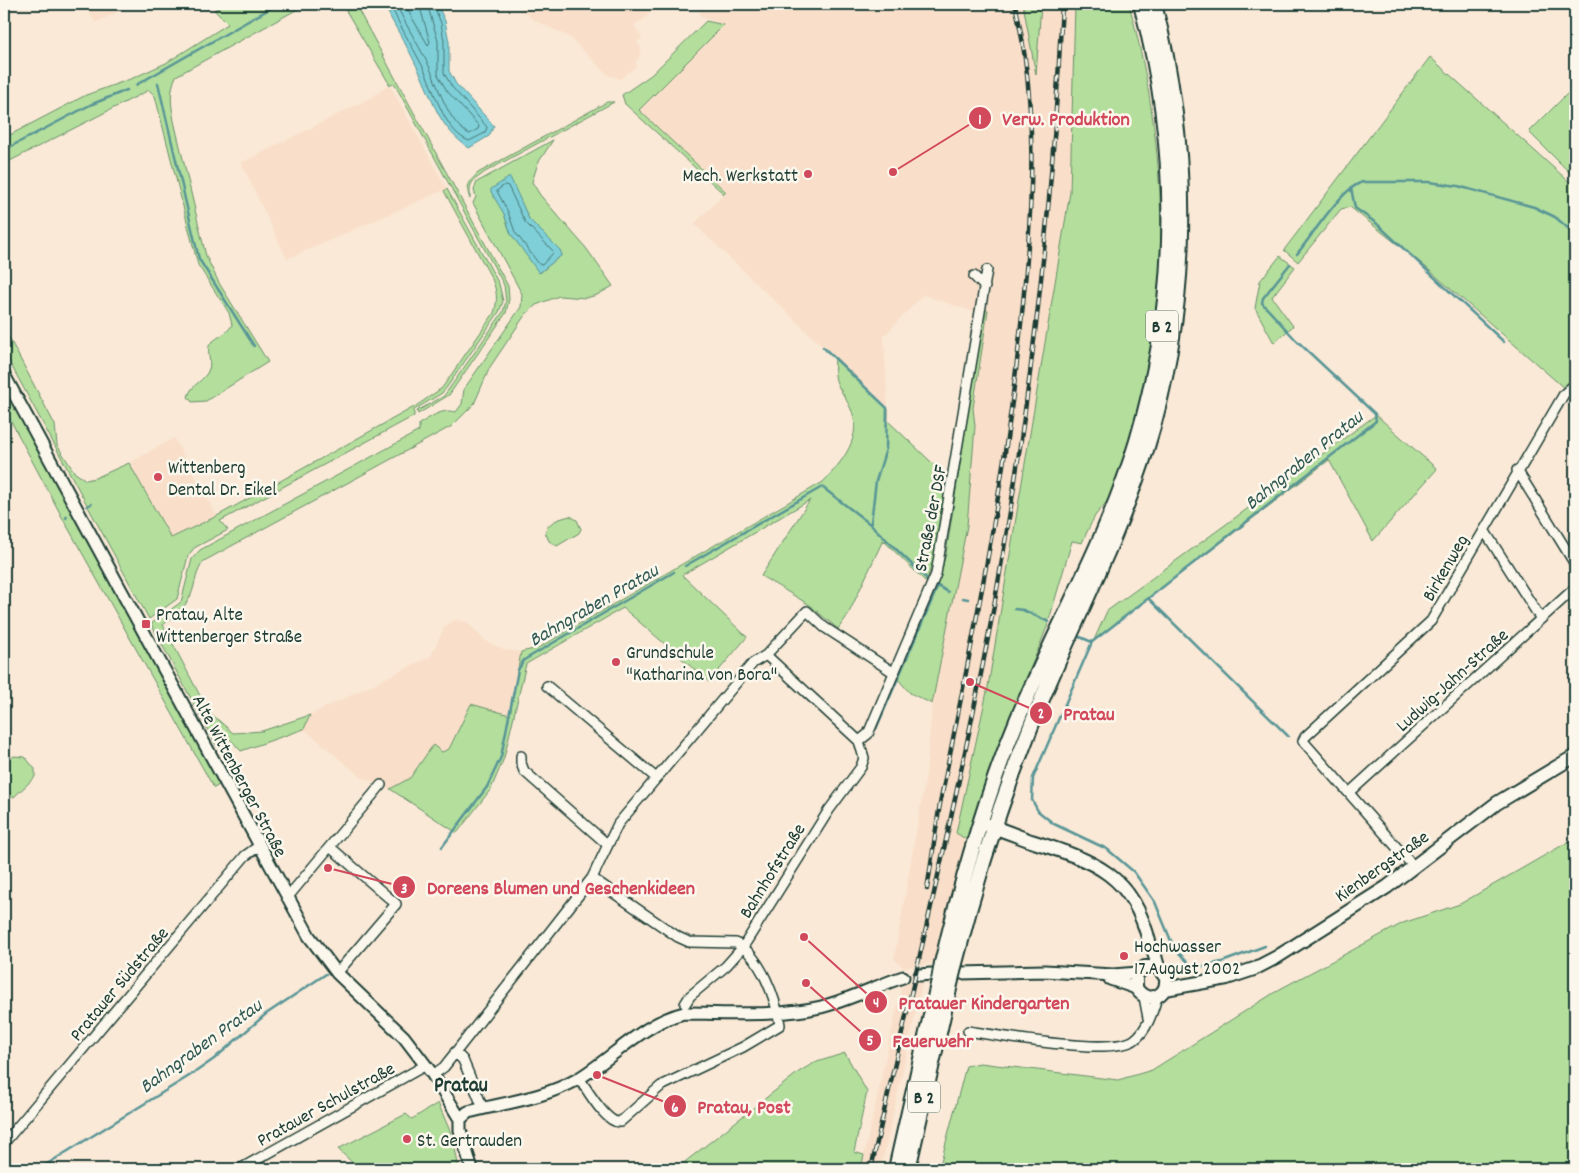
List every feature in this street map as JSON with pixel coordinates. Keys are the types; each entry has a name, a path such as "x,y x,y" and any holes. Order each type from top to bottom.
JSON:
{"main road":[{"name":"B 2","path":"908,1169 947,972 980,822 1017,720 1116,503 1137,441 1158,350 1168,265 1169,176 1159,81 1141,4"},
{"name":"B 2","path":"896,1169 947,972 994,827 1037,712 1126,508 1146,449 1166,371 1174,322 1179,266 1180,173 1170,77 1154,4"},
{"name":"Kienbergstraße","path":"1154,990 1227,978 1264,964 1375,896 1497,803 1575,756"},
{"path":"980,822 1080,856 1103,870 1121,886 1134,903 1143,922 1150,945 1147,949 1147,969 1154,990"},
{"path":"1147,969 1135,980 1154,990"}],"street":[{"name":"Straße der DSF","path":"859,741 868,734 893,672 929,592 941,554 987,270"},
{"path":"974,276 985,287"},
{"name":"Alte Wittenberger Straße","path":"4,375 287,898 320,954 336,973 404,1037 426,1065 460,1119 460,1130 472,1169"},
{"name":"Birkenweg","path":"1349,793 1304,745 1305,737 1424,630 1484,530 1517,470 1564,394 1575,384"},
{"path":"1517,470 1575,564"},
{"path":"1484,530 1541,619"},
{"name":"Ludwig-Jahn-Straße","path":"1349,793 1575,588"},
{"path":"433,1075 440,1071 592,878 618,824 655,777 753,663 766,655 807,612 824,627 893,672"},
{"path":"766,655 859,741"},
{"path":"547,686 655,777"},
{"name":"Bahnhofstraße","path":"685,1004 690,996 726,966 743,946 829,810 861,767 864,758 859,741"},
{"path":"521,756 524,772 608,845"},
{"path":"287,898 381,785"},
{"path":"1349,793 1414,867"},
{"name":"Pratauer Südstraße","path":"4,1144 245,856 259,846"},
{"path":"330,848 396,904 336,973"},
{"path":"579,1078 606,1116 613,1122 620,1122 661,1086 743,1047 780,1025 772,992 751,955 743,946 736,943 689,942 667,931 592,878"},
{"name":"Kienbergstraße","path":"1096,975 1147,969"},
{"name":"Kienbergstraße","path":"920,975 947,972 1045,971 1096,975 1154,990"},
{"path":"460,1119 468,1112 548,1092 579,1078 664,1019 684,1013 778,1013 824,1006 903,977"},
{"path":"968,1032 1070,1044 1123,1045 1136,1038 1145,1027 1154,990"},
{"path":"455,1052 462,1060 483,1108"},
{"name":"Pratauer Schulstraße","path":"240,1169 426,1065"}],"shaded area":[{"path":"85,4 134,4 95,23"},
{"path":"516,4 654,4 646,18 634,25 642,38 637,42 641,48 639,58 636,61 637,66 620,79 608,75 569,37 532,19"},
{"path":"697,4 1023,4 1036,72 1041,4 1075,4 1070,192 988,686 956,833 967,840 936,962 904,968 894,959 926,774 932,704 967,526 975,426 973,408 988,311 974,312 923,295 884,336 888,409 694,224 726,192 639,110 724,25 701,17"},
{"path":"390,85 447,189 287,259 241,163 372,97"},
{"path":"174,438 217,516 171,538 129,463"},
{"path":"455,620 467,622 484,640 505,650 521,652 510,716 471,704 449,749 443,752 433,746 410,778 390,789 361,777 304,729 310,715 431,656 445,626"},
{"path":"920,981 922,984 881,1169 861,1169 902,984"}],"green space":[{"path":"226,4 307,4 176,76 172,87 171,98 174,121 206,256 219,283 268,362 206,401 192,402 188,397 190,393 209,369 209,345 232,325 229,313 198,265 155,96 149,90 4,164 4,138 86,95 133,78 166,63 228,24 214,10"},
{"path":"342,4 355,4 508,286 509,299 506,313 449,395 418,414 417,411 444,396 503,312 506,301 504,285 394,83 390,85"},
{"path":"1023,4 1041,4 1036,75"},
{"path":"1075,4 1129,4 1142,58 1152,113 1161,224 1159,280 1153,336 1143,391 1118,480 1109,498 1095,516 1082,543 1072,541 1047,627 995,758 967,840 956,833 988,687 1070,192"},
{"path":"706,21 724,25 639,110 726,192 724,194 625,104 622,95 651,75"},
{"path":"1430,57 1575,187 1575,379 1564,388 1421,263 1350,207 1341,209 1298,262 1284,250"},
{"path":"1575,86 1575,178 1529,132"},
{"path":"607,102 614,102 485,172 473,181 470,187 470,199 469,185 478,173"},
{"path":"553,140 538,163 532,182 540,195 586,248 613,286 597,295 586,298 559,296 536,305 525,315 490,367 474,404 452,426 204,561 197,574 189,600 179,612 163,625 208,711 233,733 262,731 310,715 304,729 241,751 228,737 217,747 151,624 181,602 192,559 200,550 419,431 419,424 432,416 446,411 456,412 462,404 464,389 521,307 522,294 473,203 476,197 474,190 477,182","holes":["509,177 529,219 560,250 561,255 540,273 511,234 504,214"]},
{"path":"447,189 499,284 503,301 499,312 447,387 442,393 414,410 414,416 220,521 228,530 194,548 188,556 177,599 149,619 4,352 4,328 55,425 57,445 75,473 86,480 129,463 171,538 217,516 416,406 442,388 494,313 496,304 496,292 492,279 444,191"},
{"path":"1280,256 1295,267 1272,297 1293,326 1274,343 1255,308 1260,281"},
{"path":"988,310 973,408 975,426 967,526 932,704 910,693 896,677 939,577 946,554 984,311"},
{"path":"835,357 888,409 888,421 947,477 935,556 926,582 883,540 848,615 838,629 808,604 761,576 810,500 682,575 747,637 709,682 623,608 526,664 504,758 491,789 457,833 390,789 410,778 433,745 442,752 449,749 471,704 510,715 521,652 538,648 823,482 849,448 855,428 850,407 836,379"},
{"path":"4,360 214,748 211,748 4,364"},
{"path":"4,384 193,733 219,785 214,788 62,517 4,408"},
{"path":"1376,415 1437,469 1373,541 1329,460 1094,640 1107,611"},
{"path":"570,516 577,520 581,529 579,533 557,546 549,541 545,532 558,519"},
{"path":"14,756 25,757 35,769 35,777 14,797 4,797 4,764"},
{"path":"1575,838 1575,1169 939,1169 966,1066 980,1063 1118,1080 1152,1070 1280,989 1403,923 1460,904"},
{"path":"845,1053 867,1092 854,1152 864,1155 861,1169 676,1169 800,1071 814,1063"},
{"path":"438,1103 453,1138 459,1169 359,1169 338,1149 406,1114 412,1119"}],"water":[{"path":"384,4 437,4 445,21 449,42 449,71 456,84 494,126 489,136 469,148 450,131 443,122"},
{"path":"510,177 529,219 560,250 562,255 539,273 511,234 504,214 491,192 491,189"}],"waterway":[{"path":"136,85 278,4"},
{"path":"158,83 199,259 254,346"},
{"path":"4,150 90,105 127,90"},
{"name":"Bahngraben Pratau","path":"1297,254 1337,202 1355,186 1363,182 1429,182 1458,186 1534,207 1555,217 1575,234"},
{"path":"1351,188 1355,208 1376,223 1504,342"},
{"name":"Bahngraben Pratau","path":"1080,637 1092,642 1376,421 1375,414 1296,340 1262,303 1263,298 1290,264"},
{"path":"823,347 887,408 886,449 876,481 871,523"},
{"name":"Bahngraben Pratau","path":"685,566 822,487 870,524 927,579"},
{"path":"87,506 91,504"},
{"name":"Bahngraben Pratau","path":"442,847 487,787 501,757 518,670 524,660 674,572"},
{"path":"876,729 938,586 948,592"},
{"name":"Bahngraben Pratau","path":"963,598 968,599"},
{"path":"1149,599 1288,736"},
{"name":"Bahngraben Pratau","path":"1014,609 1023,610 1049,622"},
{"path":"1092,642 1033,778 1032,800 1038,811 1054,824 1107,849 1134,872 1155,902 1174,948 1191,965 1198,967 1222,962 1265,946"},
{"name":"Bahngraben Pratau","path":"39,1169 194,1073 214,1059 266,1014 326,974"}],"railway":[{"path":"927,889 940,804 977,617 999,492 1023,303 1031,191 1030,115 1027,78 1015,4"},
{"path":"871,1169 966,747 1007,531 1029,381 1046,231 1053,155 1062,4"}],"place":[{"name":"Verw. Produktion","path":"893,172"},
{"name":"Mech. Werkstatt","path":"808,174"},
{"name":"Wittenberg Dental Dr. Eikel","path":"158,477"},
{"name":"Pratau, Alte Wittenberger Straße","path":"146,624"},
{"name":"Grundschule \"Katharina von Bora\"","path":"616,662"},
{"name":"Pratau","path":"970,682"},
{"name":"Doreens Blumen und Geschenkideen","path":"328,868"},
{"name":"Pratauer Kindergarten","path":"804,937"},
{"name":"Hochwasser 17.August 2002","path":"1124,956"},
{"name":"Feuerwehr","path":"806,983"},
{"name":"Pratau, Post","path":"597,1075"},
{"name":"St. Gertrauden","path":"407,1139"}],"district":[{"name":"Pratau","path":"461,1084"}]}
